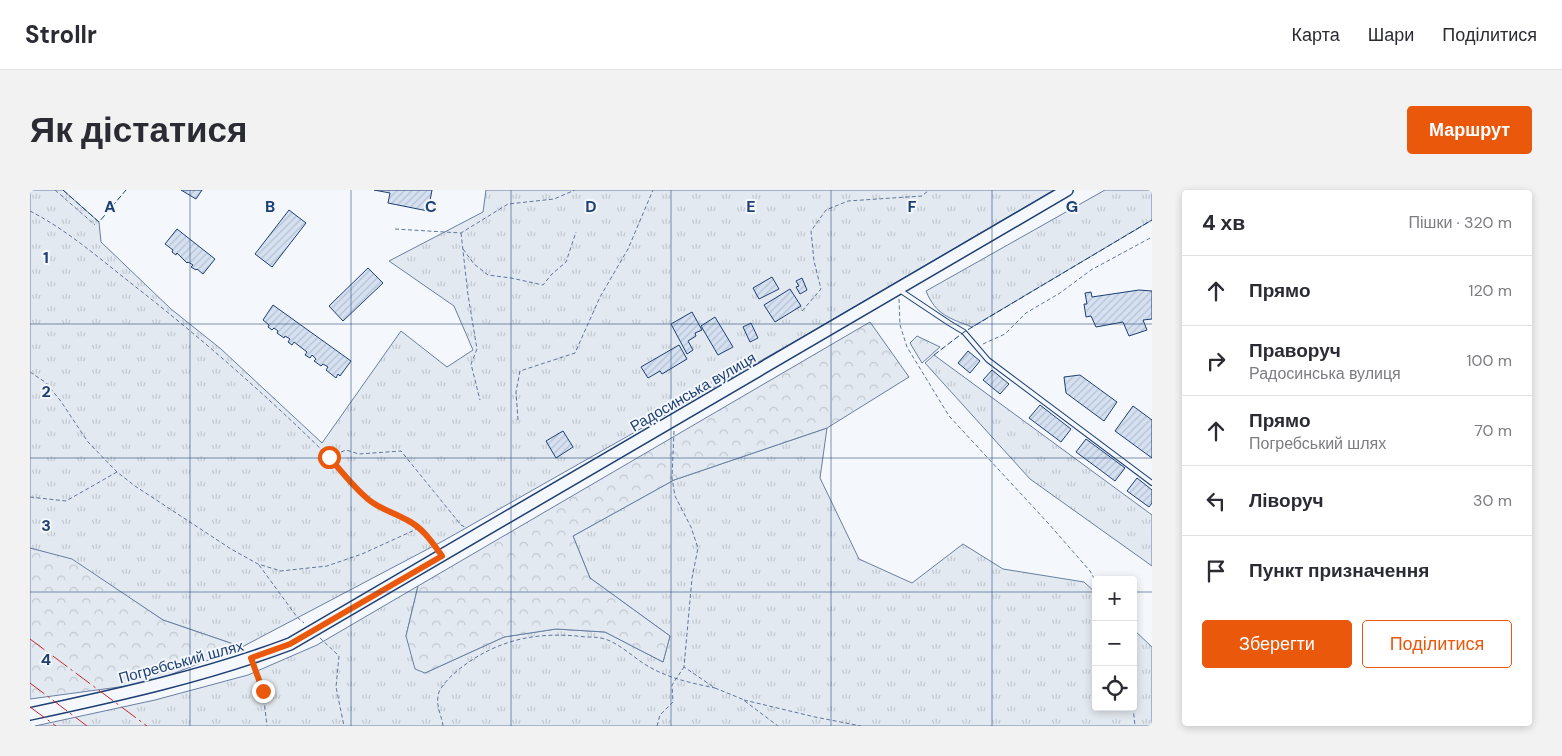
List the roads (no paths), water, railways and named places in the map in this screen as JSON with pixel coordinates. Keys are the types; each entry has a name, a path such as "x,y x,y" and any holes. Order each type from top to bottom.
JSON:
{"main road":[{"name":"Радосинська вулиця","path":"333,620 1067,190"},
{"name":"Погребський шлях","path":"30,714 152,687 251,658 290,644 333,620"}],"lane":[{"path":"899,289 964,332 988,360 1152,483"}]}
